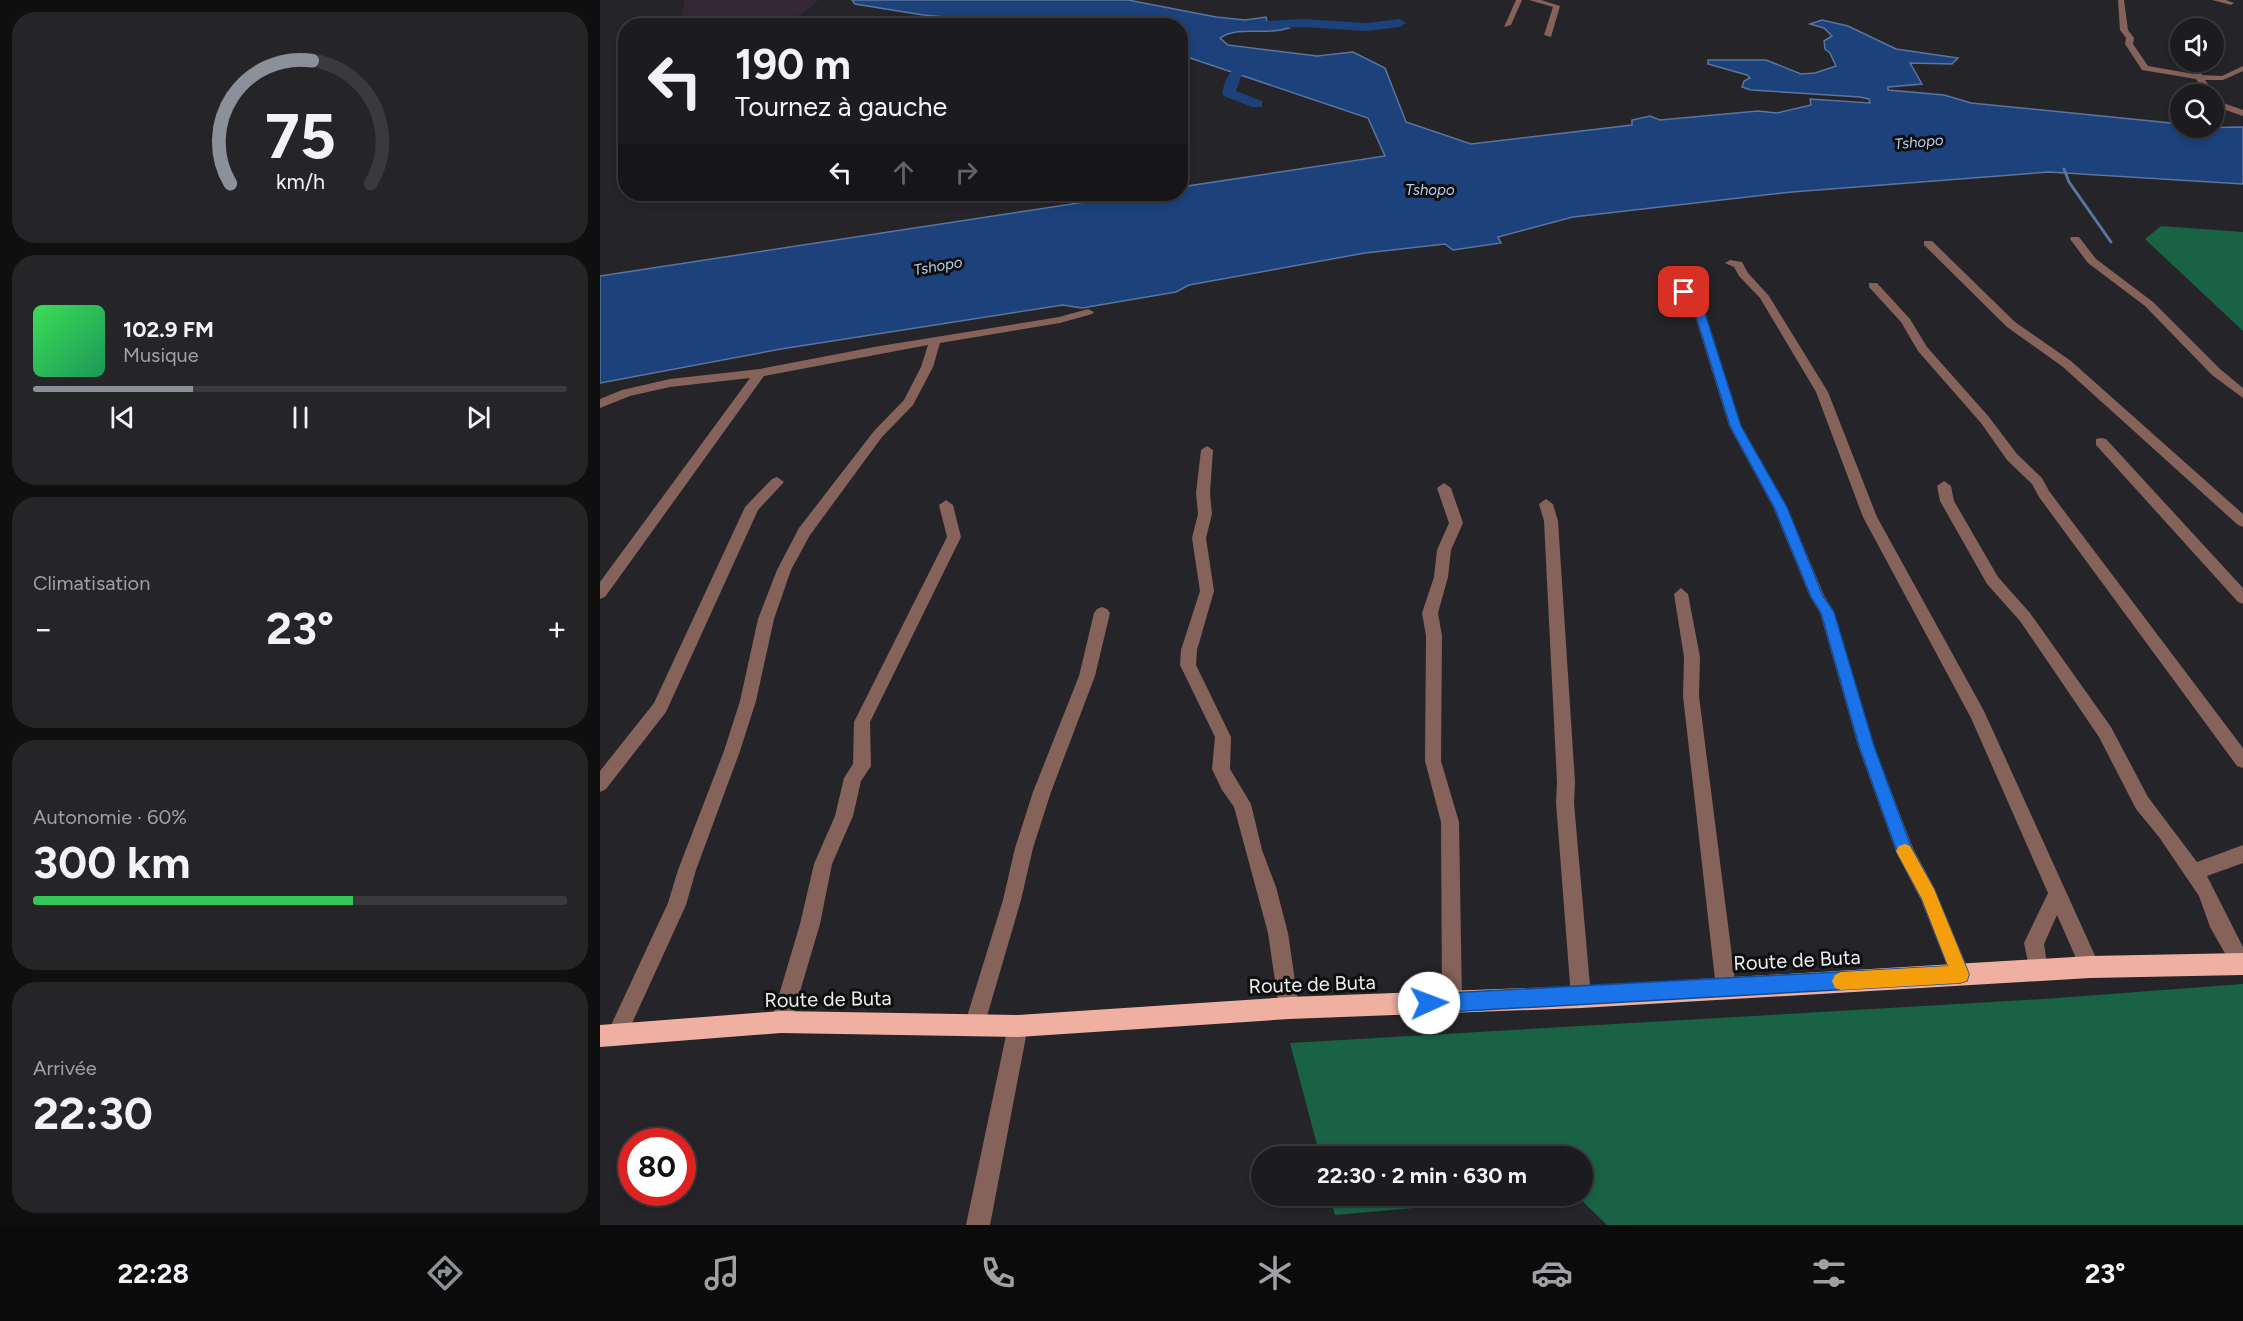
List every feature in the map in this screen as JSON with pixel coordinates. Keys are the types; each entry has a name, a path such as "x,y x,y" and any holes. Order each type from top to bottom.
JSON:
{"highway":[{"name":"Route de Buta","path":"608,1036 781,1022 975,1023 1018,1026 1289,1008 1581,997 2090,967 2242,964"}],"street":[{"path":"1507,25 1519,0"},
{"path":"1532,0 1557,6 1548,35"},
{"path":"2121,0 2124,30 2130,38 2128,44 2145,68 2199,77 2223,78 2243,68"},
{"path":"2215,0 2231,3"},
{"path":"2198,72 2204,84"},
{"path":"2224,106 2243,113"},
{"path":"2075,240 2092,261 2149,304 2216,372 2243,394"},
{"path":"1928,243 2033,342 2067,364 2243,522"},
{"path":"1730,263 1738,264 1743,274 1764,296 1822,392 1870,517 1978,716 2090,967"},
{"path":"1676,281 1700,313 1735,426 1780,507 1817,597 1827,612 1866,746 1905,852 1928,895 1960,974"},
{"path":"1873,285 1906,321 1922,350 1985,420 2012,457 2037,481 2121,601 2243,761"},
{"path":"600,404 633,391 670,383 760,373 874,350 935,342 1060,320 1088,312"},
{"path":"608,1036 677,905 687,870 732,751 748,701 766,619 784,570 804,532 878,434 909,402 927,367 935,342"},
{"path":"600,593 760,373"},
{"path":"2101,442 2243,598"},
{"path":"1207,450 1203,494 1205,514 1199,538 1207,591 1189,650 1188,665 1223,736 1221,769 1228,785 1242,804 1253,850 1267,887 1278,933 1289,1008"},
{"path":"600,784 654,718 752,507 777,482"},
{"path":"1944,486 1947,501 1992,580 2025,617 2105,732 2142,803 2165,831 2206,891 2217,920 2242,964"},
{"path":"1444,488 1456,523 1444,550 1430,618 1434,636 1433,761 1450,822 1452,1003"},
{"path":"1546,504 1551,521 1566,782 1565,803 1581,997"},
{"path":"781,1022 810,924 823,864 844,816 853,778 862,766 862,722 954,537 946,505"},
{"path":"1681,594 1692,657 1692,708 1726,988"},
{"path":"975,1023 1012,900 1024,848 1046,782 1087,675 1102,613"},
{"path":"2193,872 2243,854"},
{"path":"2038,970 2034,943 2057,894"},
{"path":"978,1225 1018,1026"}],"shaded area":[{"path":"685,0 819,0 797,18 681,18"}],"green space":[{"path":"2161,226 2243,232 2243,331 2145,239"},
{"path":"2243,984 2243,1225 1607,1225 1587,1206 1593,1206 1593,1146 1317,1146 1290,1043 2044,999"},
{"path":"1333,1206 1436,1206 1335,1215"}],"water":[{"name":"Tshopo","path":"852,0 1128,0 1216,17 1245,20 1266,17 1267,22 1289,28 1236,32 1220,38 1228,45 1317,56 1353,52 1385,68 1406,122 1471,144 1632,125 1632,120 1650,116 1660,120 1758,111 1777,113 1811,105 1810,99 1870,103 1869,99 1860,97 1751,90 1742,87 1744,81 1750,78 1747,75 1708,64 1708,60 1766,60 1801,74 1815,73 1836,66 1830,53 1825,49 1824,41 1832,36 1824,28 1810,24 1822,20 1848,26 1896,49 1958,58 1952,64 1910,63 1922,84 1888,87 1888,90 1944,95 1971,103 2170,123 2170,138 2224,138 2224,127 2243,127 2243,184 2049,172 1792,192 1573,217 1498,237 1501,243 1453,250 1445,244 1365,253 1189,285 1176,292 1082,308 1063,305 781,349 600,383 600,276 1092,201 1188,201 1188,186 1385,156 1368,118 1188,57 1188,18 957,18 855,4"}],"waterway":[{"path":"1188,27 1304,23 1366,27 1400,23"},
{"path":"1257,104 1229,93 1234,75 1245,66 1258,60"},
{"path":"2064,169 2069,182 2111,242"}],"slow traffic":[{"path":"1841,981 1960,974 1928,895 1905,851"}],"route":[{"path":"1429,1003 1581,997 1960,974 1928,895 1905,852 1866,746 1835,646 1833,628 1827,612 1817,597 1780,507 1735,426 1700,313 1684,292"}]}
